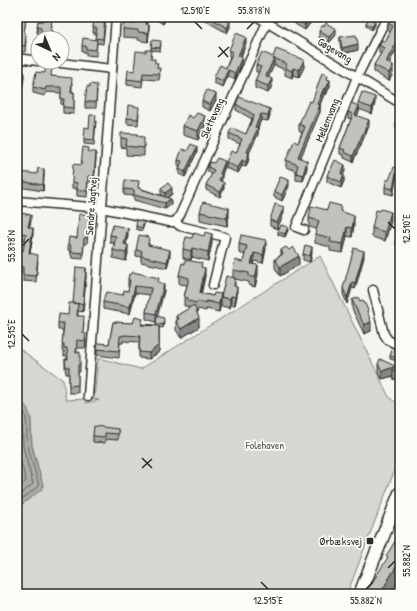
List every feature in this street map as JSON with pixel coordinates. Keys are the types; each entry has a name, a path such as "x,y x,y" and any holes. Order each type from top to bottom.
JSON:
{"main road":[{"path":"360,594 400,493"}],"street":[{"name":"Søndre Jagtvej","path":"88,396 116,17"},
{"name":"Gøgevang","path":"258,17 400,103"},
{"name":"Mellemvang","path":"304,230 296,227 357,77 387,17"},
{"name":"Slettevang","path":"174,222 180,215 267,22"},
{"path":"17,58 30,59"},
{"path":"70,64 112,69"},
{"path":"17,201 102,208 174,222 180,226 225,237 213,285"},
{"path":"373,290 384,334 388,340 400,346"}],"green space":[{"name":"Folehaven","path":"320,256 389,397 400,406 400,456 347,594 17,594 17,508 42,489 43,485 32,445 31,417 17,399 17,347 63,380 66,400 86,399 86,403 99,400 94,399 98,358 141,369"}],"water":[{"path":"17,399 23,403 29,413 32,446 43,485 42,489 17,508"}],"building":[{"path":"17,17 26,17 24,34 26,35 25,46 18,45 19,35 17,35"},
{"path":"94,17 105,17 103,39 95,38 97,28 93,28"},
{"path":"135,17 147,17 146,24 149,25 148,33 138,32 138,30 123,29 124,23 134,24"},
{"path":"209,17 227,17 226,19 230,22 227,28"},
{"path":"296,17 310,17 305,25 295,19"},
{"path":"393,17 400,20 395,27 400,29 400,35 387,60 387,62 393,66 389,73 374,65 384,48 379,45 382,40 385,42 393,26 388,23"},
{"path":"369,18 375,22 372,27 366,23"},
{"path":"43,19 52,19 51,30 41,30 41,28 37,27 38,21 43,21"},
{"path":"326,23 336,29 329,37 319,31"},
{"path":"236,33 246,37 238,56 242,57 235,73 228,70 223,81 214,77 220,65 226,68 233,52 229,50"},
{"path":"356,35 358,44 342,48 340,37"},
{"path":"83,38 97,40 96,50 86,49 86,46 82,46"},
{"path":"152,40 161,41 160,48 151,47"},
{"path":"276,49 304,60 299,70 293,68 292,71 285,68 287,64 274,58 266,76 272,79 268,86 255,81 261,67 256,65 262,52 273,57"},
{"path":"146,50 152,50 151,59 155,59 155,63 158,63 157,68 160,68 159,74 143,73 142,81 127,79 128,70 134,71 136,51 146,52"},
{"path":"45,70 52,70 51,76 72,78 71,92 74,92 74,108 63,107 64,99 61,99 61,87 46,87 45,90 33,87 36,72 45,73"},
{"path":"17,71 24,72 20,93 17,93"},
{"path":"322,73 328,75 327,79 330,80 326,89 324,88 317,104 320,105 298,157 307,161 303,175 296,173 298,165 286,160 294,141 298,143 305,127 299,124 309,101 312,102"},
{"path":"90,84 97,85 96,102 85,102 87,86 90,87"},
{"path":"207,90 216,94 210,105 202,101"},
{"path":"362,92 375,97 372,108 358,103"},
{"path":"239,97 270,109 268,115 261,114 255,127 258,128 247,152 249,153 246,162 242,160 238,168 226,162 231,151 236,153 242,139 229,133 232,128 246,134 254,115 236,104"},
{"path":"351,103 359,106 355,115 369,120 353,156 344,152 345,150 340,148 353,114 348,112"},
{"path":"128,105 139,107 138,119 127,118"},
{"path":"197,113 205,116 198,131 183,126 188,115 193,118"},
{"path":"400,114 400,124 396,123"},
{"path":"90,115 96,115 94,140 84,139 85,127 89,128"},
{"path":"121,133 138,134 137,136 144,137 144,148 126,146 127,139 121,138"},
{"path":"191,144 197,147 185,172 179,169 182,161 178,160 182,149 187,151"},
{"path":"83,147 89,148 88,152 96,152 94,177 88,176 87,191 77,190 77,183 72,182 73,164 81,165"},
{"path":"217,158 225,161 220,174 222,175 219,180 224,183 220,192 206,185 214,170 208,167 210,162 214,163"},
{"path":"335,160 345,165 341,174 344,175 341,182 327,176"},
{"path":"394,167 397,168 393,189 385,187 386,180 389,180"},
{"path":"38,168 44,169 43,185 19,181 20,172 37,174"},
{"path":"280,177 289,180 282,195 274,191"},
{"path":"125,180 139,181 138,188 171,199 165,203 134,195 134,190 124,189"},
{"path":"168,183 172,188 165,193 161,188"},
{"path":"203,202 229,208 227,218 200,212"},
{"path":"329,203 341,206 340,211 354,216 352,228 347,227 343,244 330,242 331,238 315,234 319,221 309,218 311,206 327,210"},
{"path":"275,204 284,207 277,223 270,220"},
{"path":"381,209 391,212 385,232 372,228 376,210 380,211"},
{"path":"17,212 31,215 28,227 33,228 29,253 38,255 36,276 23,275 23,267 17,267 17,250 23,251 26,234 17,232"},
{"path":"79,214 89,215 87,238 84,238 83,253 72,252 70,244 68,244 69,237 77,238"},
{"path":"137,220 144,222 142,228 136,226"},
{"path":"113,225 128,228 124,244 128,245 126,253 113,250 116,236 110,235"},
{"path":"281,225 288,227 285,234 278,232"},
{"path":"398,230 400,231 400,237 396,236"},
{"path":"205,232 212,234 208,252 192,248 191,251 183,249 186,237 192,238 194,233 204,236"},
{"path":"139,235 149,237 148,245 170,250 167,262 141,256 142,251 136,250"},
{"path":"241,235 266,240 263,255 254,253 251,264 258,265 255,278 249,276 249,273 233,270 235,260 243,262 247,246 239,244"},
{"path":"305,245 312,247 310,256 303,254"},
{"path":"286,247 289,250 293,247 299,256 280,267 275,259 283,254 281,250"},
{"path":"354,248 364,251 355,283 352,282 347,298 343,288"},
{"path":"185,260 202,263 201,267 205,268 200,293 213,296 214,293 221,294 219,304 206,301 206,303 198,301 197,303 188,301 188,298 184,297 189,278 179,275 182,263 185,264"},
{"path":"76,267 86,268 83,304 73,303"},
{"path":"133,272 159,278 158,282 164,284 156,314 146,312 151,288 135,286 130,307 103,302 107,292 123,295 124,290 128,291 130,280 128,279 129,274 132,274"},
{"path":"226,276 235,278 234,286 237,287 235,297 231,296 230,299 221,297"},
{"path":"358,297 360,301 363,300 368,310 367,311 371,322 364,325 352,300"},
{"path":"69,303 78,304 77,316 84,316 83,333 86,334 85,341 77,340 76,353 80,352 80,364 78,365 78,385 69,386 69,367 66,367 65,359 68,359 67,348 64,348 64,344 62,344 64,323 58,323 59,314 68,315"},
{"path":"194,305 199,318 181,329 176,321 179,319 176,316"},
{"path":"157,316 164,318 163,325 156,323"},
{"path":"135,317 143,319 141,325 159,326 159,345 149,353 139,352 140,336 123,335 120,336 119,351 97,349 98,343 109,344 113,322 133,323"},
{"path":"392,350 399,352 397,358 390,356"},
{"path":"400,353 400,376 397,375 398,372 393,370 394,367 382,371 378,364 380,359 395,366"},
{"path":"94,426 118,429 118,434 105,433 105,437 93,436"},
{"path":"400,533 400,560 380,594 365,594 388,557 386,556"}],"place":[{"name":"Ørbæksvej","path":"370,541"}]}
